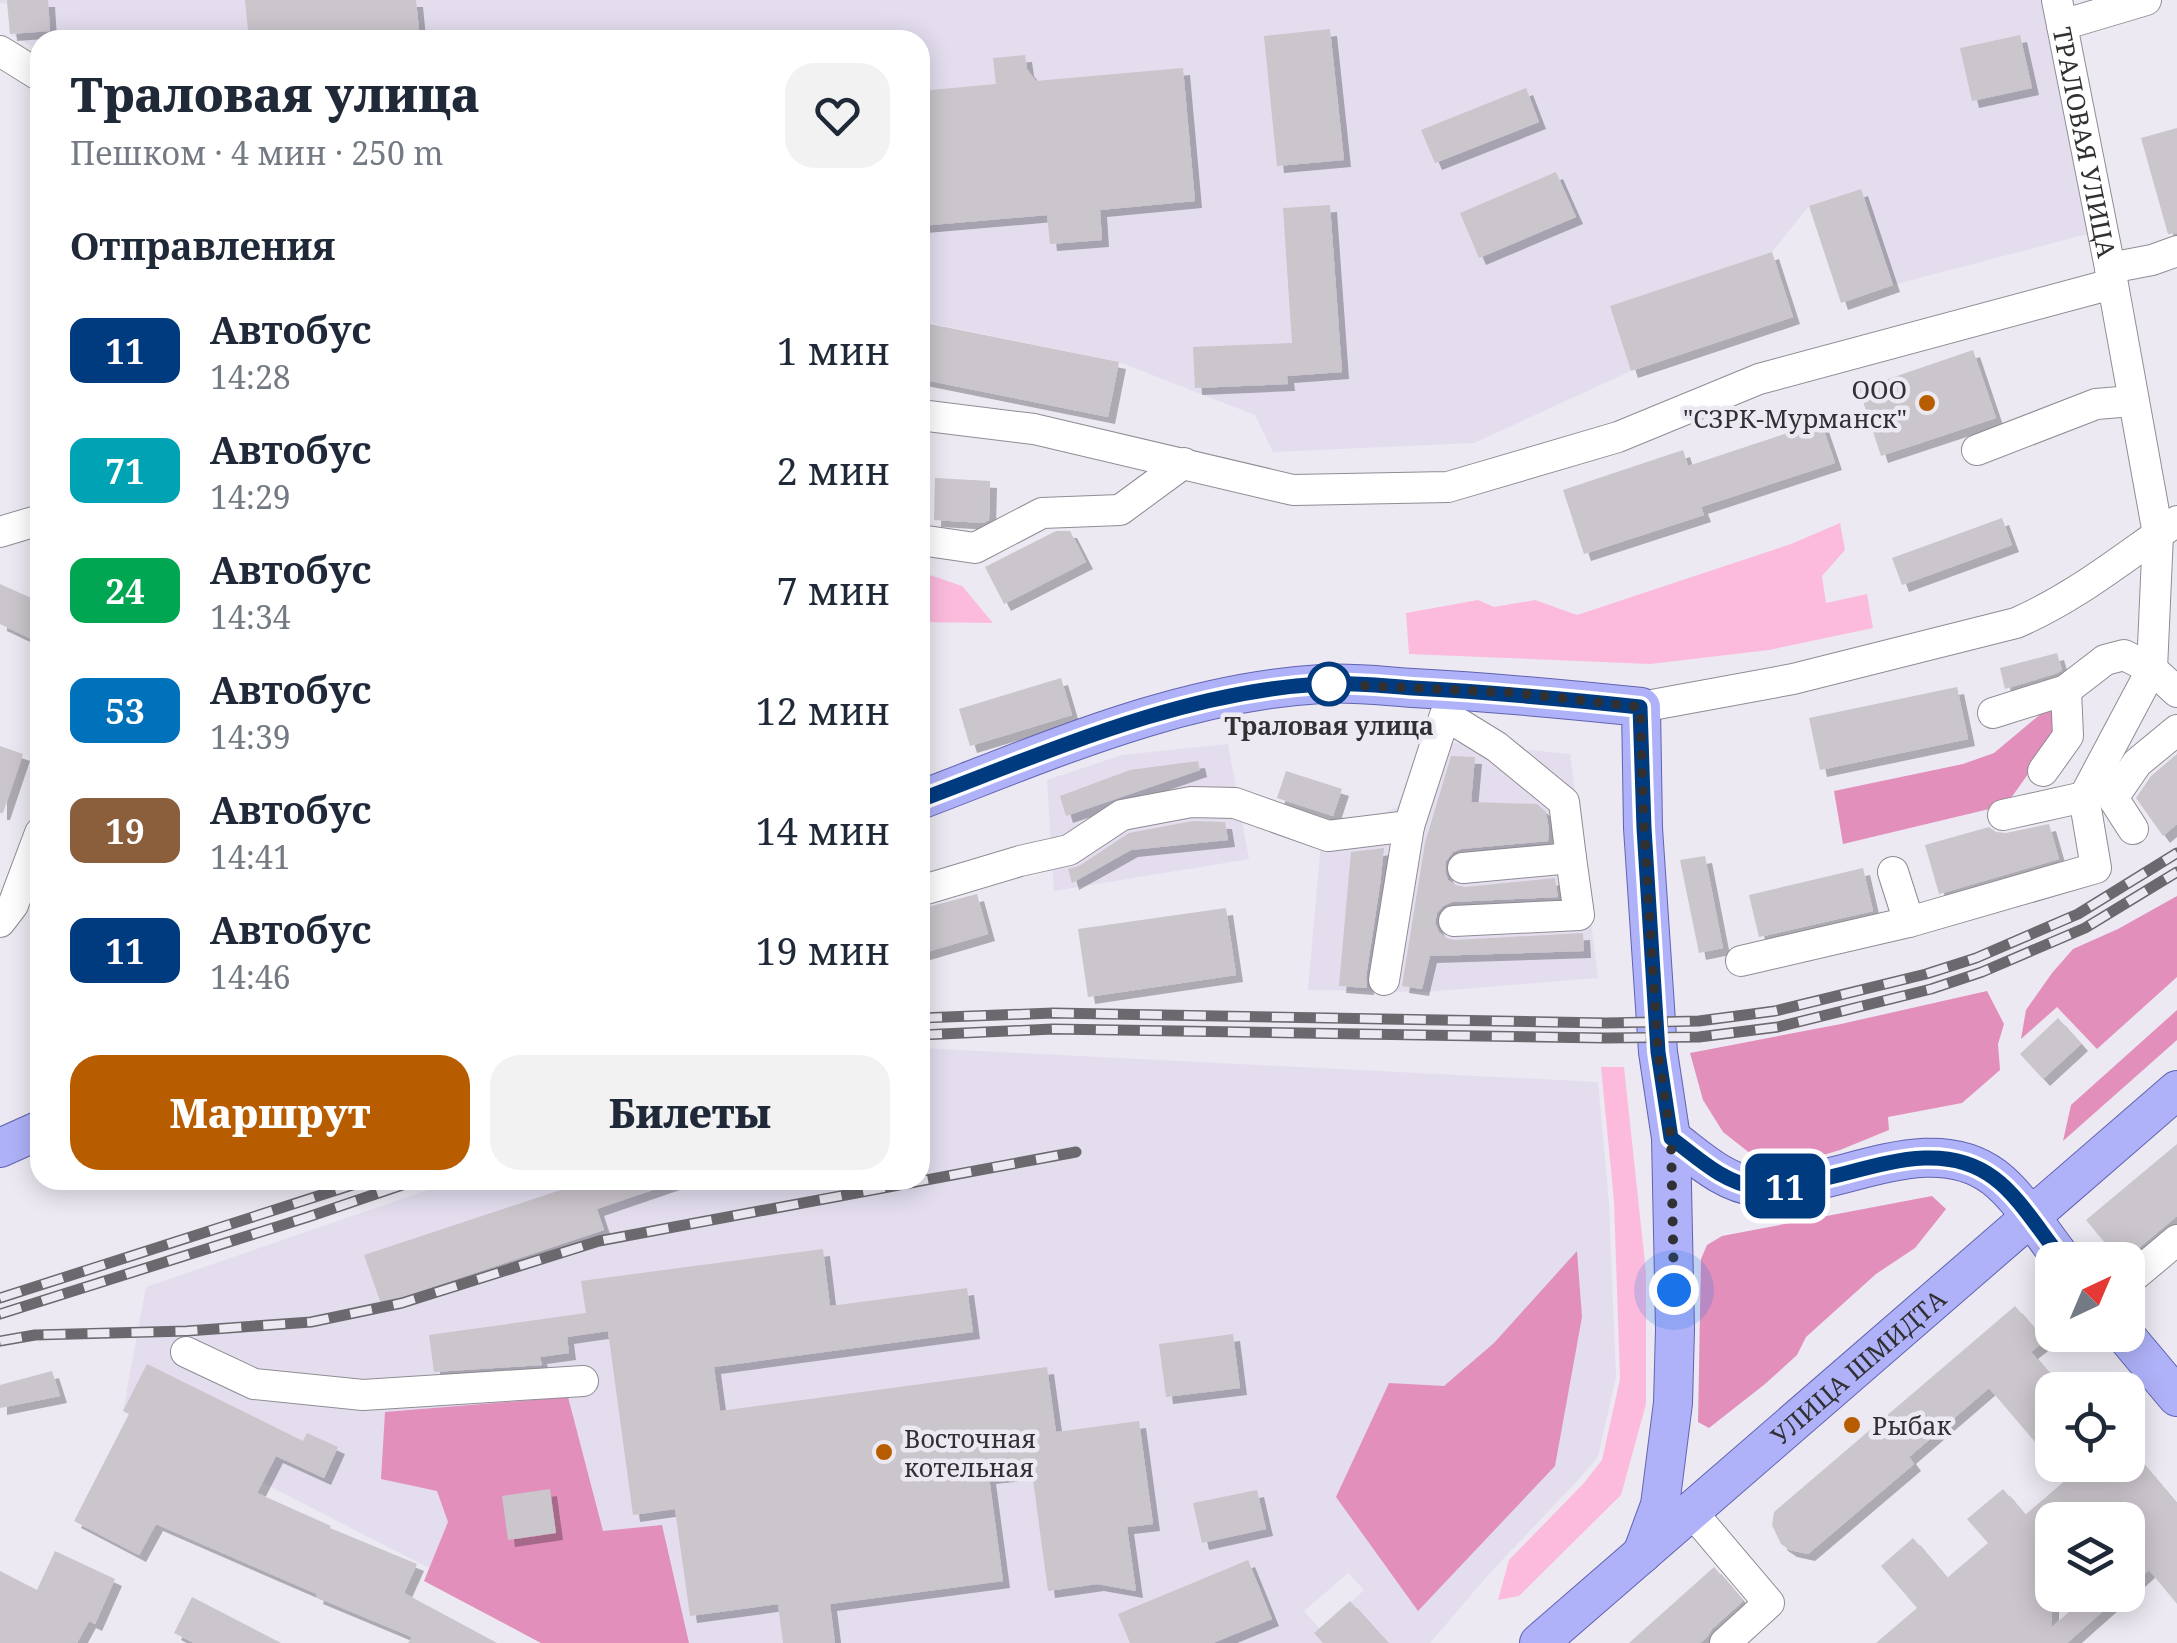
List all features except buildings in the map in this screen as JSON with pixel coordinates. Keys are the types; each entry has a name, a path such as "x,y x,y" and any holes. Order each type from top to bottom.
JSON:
{"main road":[{"path":"930,796 1090,736 1194,703 1250,692 1323,684 1447,702 1517,693 1640,707 1658,1052 1671,1138 1675,1329 1673,1403 1660,1505 1642,1554"},
{"name":"УЛИЦА ШМИДТА","path":"1539,1643 2177,1090"},
{"path":"0,1148 30,1134"},
{"path":"1671,1138 1718,1172 1758,1188 1825,1179 1914,1158 1942,1157 1970,1163 1996,1178 2049,1242"},
{"path":"2139,1352 2177,1397"}],"street":[{"path":"2060,12 2146,0"},
{"name":"ТРАЛОВАЯ УЛИЦА","path":"2060,12 2132,401 2167,527 2152,669 2084,797"},
{"path":"0,51 30,70"},
{"path":"2111,276 2177,251"},
{"name":"ТРАЛОВАЯ УЛИЦА","path":"930,416 1034,429 1294,490 1448,487 1618,437 1759,379 2111,276"},
{"path":"1977,450 2096,404 2132,401"},
{"path":"930,541 975,548 1042,514 1120,510 1184,463"},
{"path":"0,532 30,523"},
{"path":"1640,707 1792,679 2016,623 2075,594 2167,527"},
{"path":"1993,714 2066,690 2105,660 2124,656 2152,669 2177,692"},
{"path":"2043,771 2068,736 2066,690"},
{"path":"1384,980 1408,826 1447,702 1564,802 1578,915 1454,921"},
{"path":"2133,829 2112,798 2136,764 2177,730"},
{"path":"1741,961 1909,922 2096,868 2084,797 2002,815"},
{"path":"930,889 1020,860 1069,850 1122,815 1191,802 1235,803 1328,836 1408,826"},
{"path":"1463,868 1571,858"},
{"path":"0,922 13,906 30,860"},
{"path":"1893,872 1909,922"},
{"path":"2145,1267 2177,1240"},
{"path":"186,1352 254,1384 363,1395 583,1381"},
{"path":"1691,1511 1769,1603 1725,1643"}],"shaded area":[{"path":"2044,0 2087,234 1893,285 1860,189 1809,206 1772,252 1610,306 1631,371 1474,443 1273,452 1255,415 1119,362 930,323 930,30 30,30 30,45 10,34 7,4 0,3"},
{"path":"1840,523 1845,550 1822,576 1826,603 1867,594 1873,628 1769,650 1650,664 1409,654 1406,613 1478,600 1494,607 1535,600 1577,615 1791,544"},
{"path":"930,575 962,586 993,623 930,622"},
{"path":"2056,701 2061,728 2006,805 1843,844 1834,791 1963,764 1994,753"},
{"path":"1423,740 1570,754 1598,978 1425,992 1308,990 1321,842 1397,807"},
{"path":"1228,744 1249,859 1054,891 1047,780 1122,755"},
{"path":"2177,896 2177,977 2097,1049 2057,1007 2021,1039 2026,1010 2073,949"},
{"path":"1987,991 2004,1024 1998,1044 2000,1070 1962,1103 1888,1117 1889,1130 1840,1150 1793,1164 1751,1154 1723,1132 1703,1100 1690,1053"},
{"path":"2177,1010 2177,1040 2063,1141 2071,1105"},
{"path":"930,1049 1598,1082 1609,1203 1616,1377 1598,1457 1430,1643 1388,1643 1351,1602 1364,1590 1348,1573 1304,1611 1319,1628 1314,1633 1323,1643 568,1643 123,1411 146,1287 428,1190 930,1190"},
{"path":"1601,1067 1624,1067 1646,1273 1646,1404 1621,1495 1519,1596 1498,1600 1509,1560 1602,1460 1620,1379 1614,1201"},
{"path":"1932,1196 1946,1209 1915,1248 1876,1274 1806,1337 1797,1355 1765,1384 1709,1428 1698,1422 1701,1259 1707,1245 1722,1236"},
{"path":"1577,1251 1582,1317 1555,1466 1418,1611 1336,1497 1389,1383 1444,1386 1494,1343"},
{"path":"568,1397 603,1531 662,1525 689,1643 541,1643 424,1581 448,1522 437,1491 381,1479 385,1412"}],"railway":[{"path":"930,1018 1053,1013 1606,1023 1699,1021 1775,1011 1976,958 2078,914 2177,853"},
{"path":"930,1035 1053,1029 1605,1038 1699,1037 1778,1027 1931,989 1982,972 2085,928 2177,872"},
{"path":"930,1179 1076,1152"},
{"path":"0,1298 337,1190"},
{"path":"0,1314 388,1190"},
{"path":"0,1341 35,1335 187,1331 311,1322 402,1303 599,1241 872,1190"}],"bus line":[{"name":"11","path":"930,796 1090,736 1194,703 1250,692 1323,684 1517,693 1640,707 1658,1052 1671,1138 1718,1172 1758,1188 1825,1179 1914,1158 1942,1157 1970,1163 1996,1178 2049,1242"}],"place":[{"name":"ООО \"СЗРК-Мурманск\"","path":"1927,403"},
{"name":"Траловая улица","path":"1329,684"},
{"name":"Рыбак","path":"1852,1425"},
{"name":"Восточная котельная","path":"884,1452"}],"route":[{"path":"1329,684 1517,693 1640,707 1658,1052 1671,1138 1674,1290"}]}
